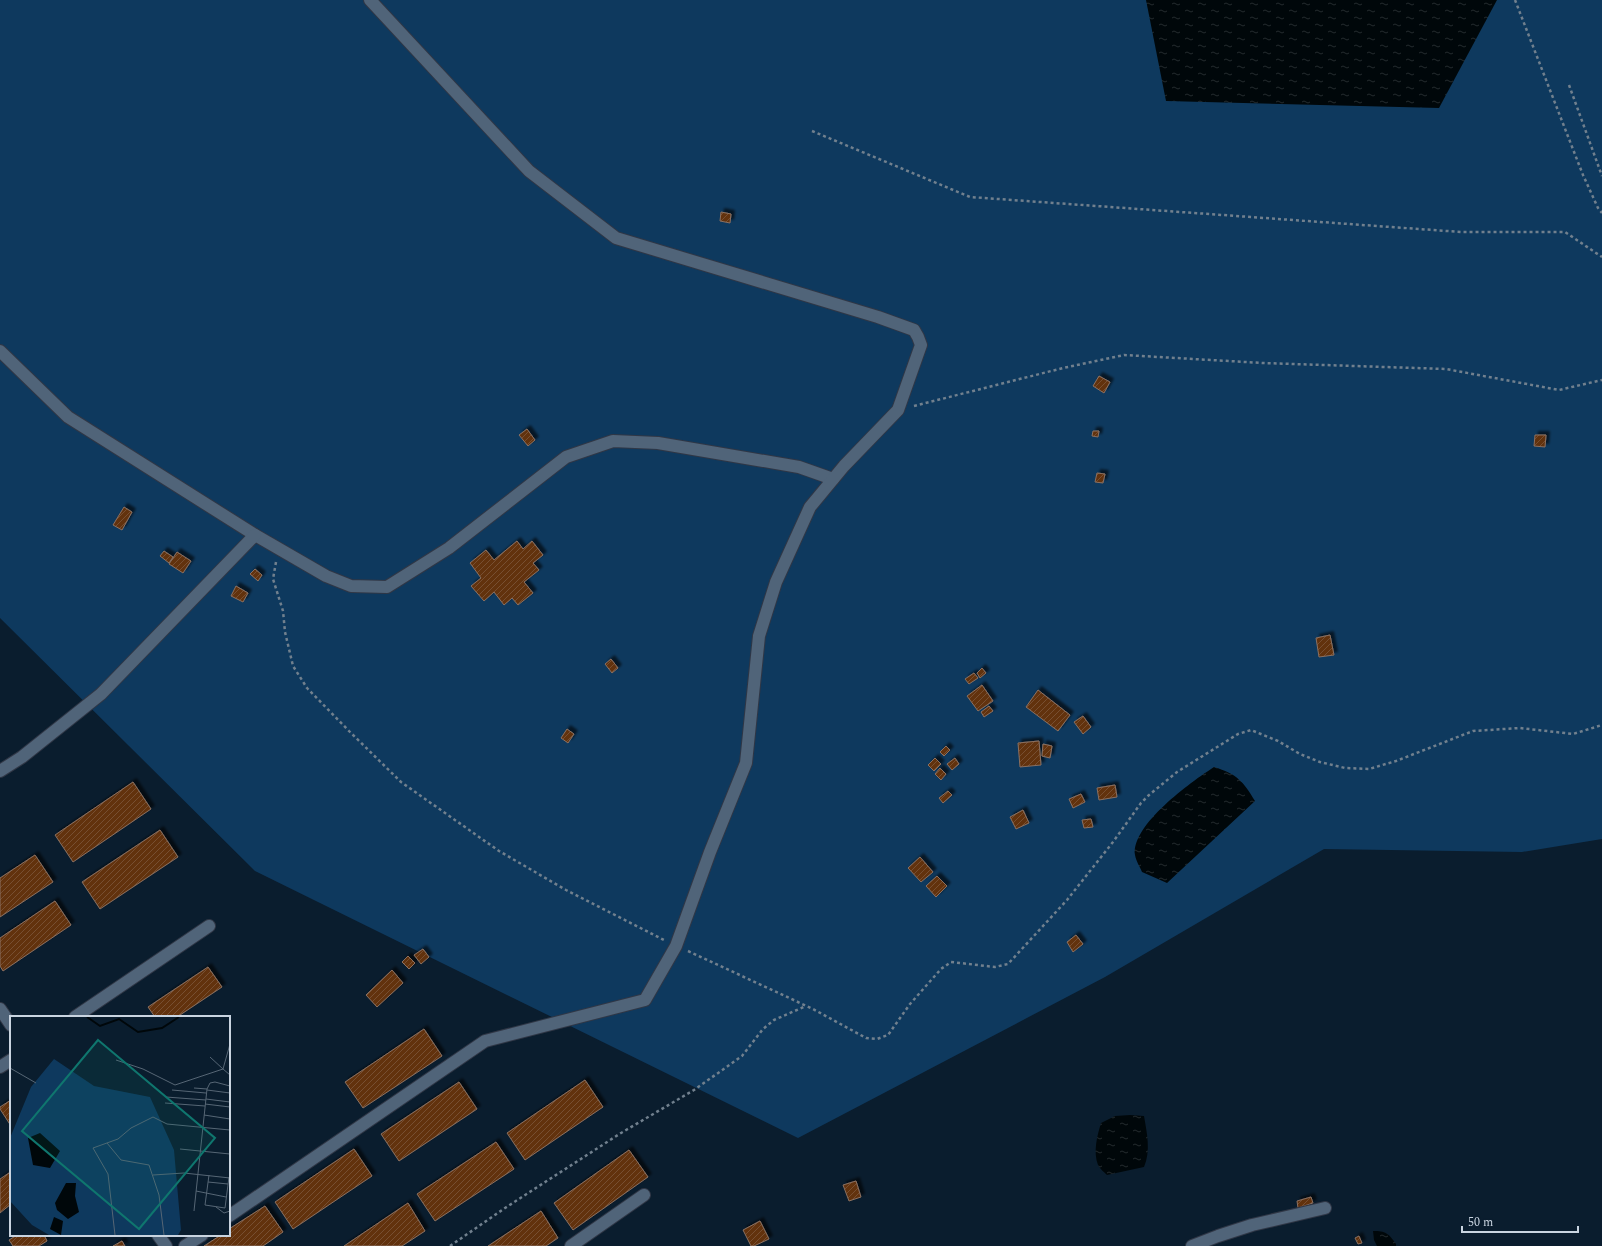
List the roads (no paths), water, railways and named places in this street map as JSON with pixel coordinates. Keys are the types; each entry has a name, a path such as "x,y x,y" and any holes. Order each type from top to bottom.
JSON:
{"street":[{"path":"230,1215 485,1041 645,1000 676,946 710,852 746,763 759,636 776,582 810,507 833,479 898,410 921,345 914,330 870,315 616,238 529,171 370,0"},
{"path":"0,351 68,417 255,535 326,576 351,586 386,587 449,548 566,457 613,441 658,443 799,467 833,479"},
{"path":"0,771 22,757 101,694 255,535"},
{"path":"76,1016 209,926"},
{"path":"0,1008 10,1023"},
{"path":"0,1067 10,1061"},
{"path":"571,1246 644,1195"},
{"path":"1192,1246 1252,1225 1325,1208"},
{"path":"159,1236 166,1246"},
{"path":"185,1246 200,1236"}],"water":[{"path":"1146,0 1497,0 1439,108 1166,101"},
{"path":"1214,767 1228,772 1239,779 1255,801 1167,883 1142,872 1135,855 1136,843 1142,831 1164,805"},
{"path":"1115,1116 1144,1116 1148,1148 1144,1167 1107,1175 1098,1165 1096,1155 1097,1139 1101,1123"},
{"path":"1373,1231 1381,1231 1386,1233 1393,1240 1396,1246 1377,1246 1374,1240"}]}
